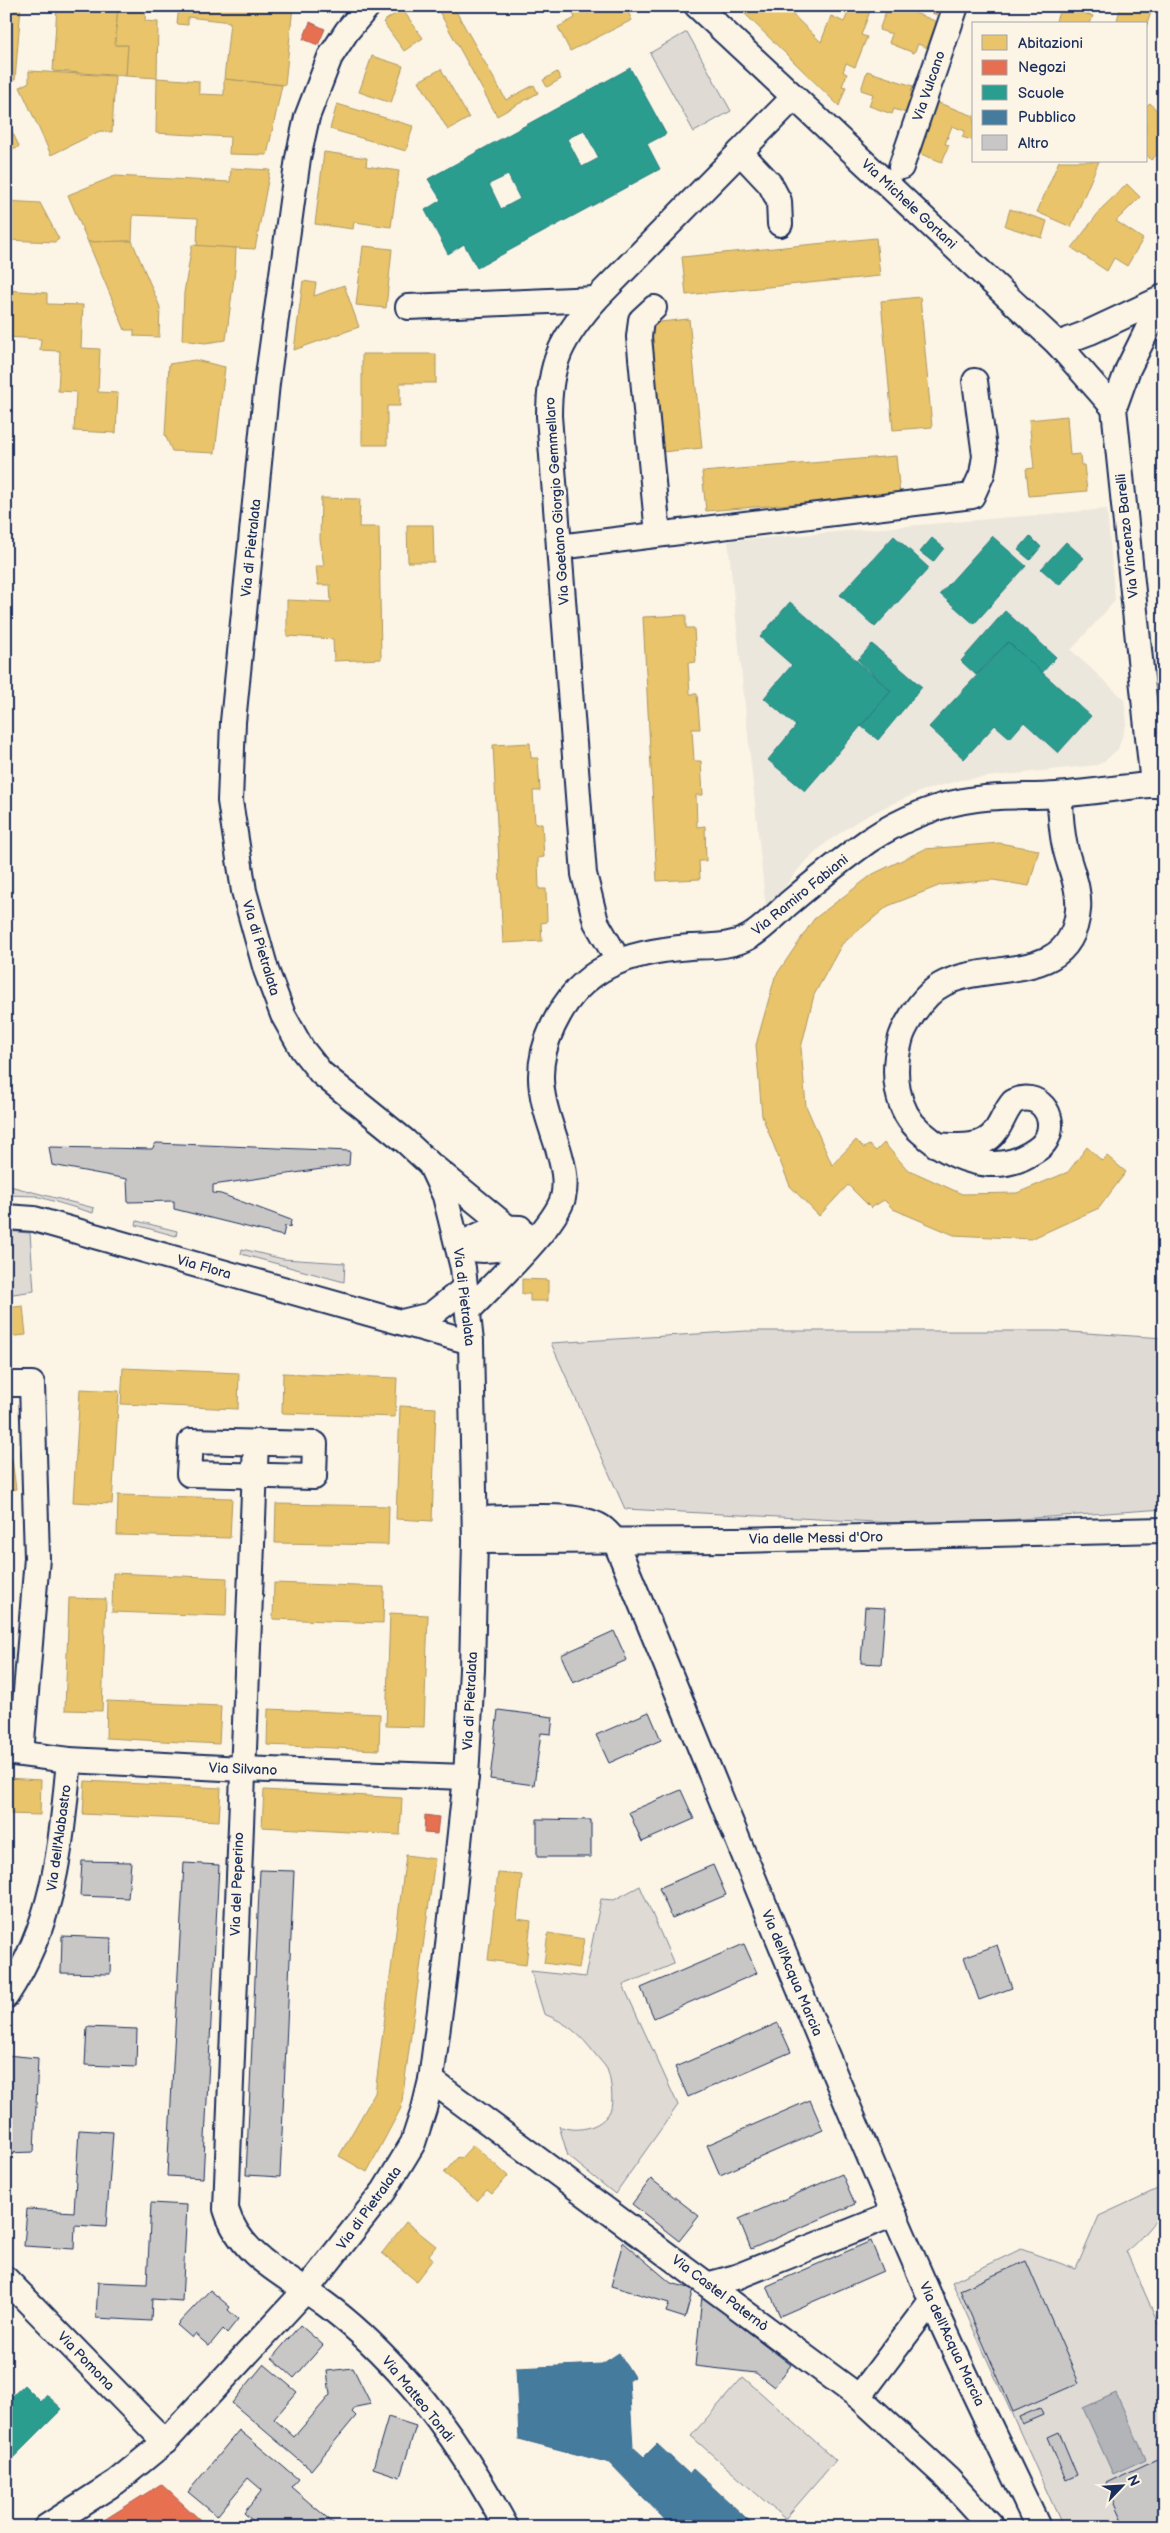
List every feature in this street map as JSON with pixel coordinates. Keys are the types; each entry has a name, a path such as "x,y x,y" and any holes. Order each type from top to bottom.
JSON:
{"street":[{"name":"Via di Pietralata","path":"46,2527 116,2482 166,2442 306,2290 396,2173 418,2132 430,2080 466,1777 472,1670 475,1530 471,1342 467,1299 458,1246 442,1187 430,1164 405,1141 331,1082 311,1061 294,1036 275,995 256,935 240,869 230,801 234,722 268,383 298,158 307,117 330,57 347,31 368,6"},
{"name":"Via Michele Gortani","path":"697,6 1058,344 1114,408"},
{"name":"Via Vulcano","path":"901,166 956,6"},
{"name":"Via Gaetano Giorgio Gemmellaro","path":"618,960 596,922 584,874 549,416 552,372 559,350 573,325 596,299 794,97"},
{"path":"740,152 770,184 779,201 780,224"},
{"name":"Via Vincenzo Barelli","path":"1058,344 1090,332 1163,297"},
{"name":"Via Vincenzo Barelli","path":"1158,784 1114,408 1128,369 1163,297"},
{"path":"408,307 596,299"},
{"path":"654,308 641,320 639,337 658,534"},
{"path":"559,547 972,496 982,474 985,456 975,381"},
{"name":"Via Ramiro Fabiani","path":"467,1299 551,1222 558,1210 565,1180 562,1163 543,1103 540,1062 553,1026 567,1000 591,975 618,960 652,951 729,944 750,937 830,868 871,839 915,816 943,806 976,799 1059,795 1158,784"},
{"path":"936,1144 916,1128 902,1105 895,1073 901,1036 918,1007 930,994 945,983 968,976 1029,966 1042,962 1055,955 1072,936 1079,897 1077,884 1065,847 1059,795"},
{"path":"430,1164 507,1227"},
{"name":"Via Flora","path":"6,1217 34,1218 471,1342"},
{"path":"458,1246 483,1232 507,1227 541,1231"},
{"name":"Via Ramiro Fabiani","path":"458,1246 476,1250 509,1248 518,1245 541,1231"},
{"name":"Via Flora","path":"400,1322 431,1315 467,1299"},
{"name":"Via Silvano","path":"6,1384 32,1384 37,1558 14,1752 70,1760 242,1770 466,1777"},
{"path":"190,1441 315,1444 314,1477 255,1476 189,1474 190,1441"},
{"name":"Via del Peperino","path":"256,1442 224,2201 232,2227 247,2246 276,2270 306,2290"},
{"path":"475,1530 615,1541"},
{"name":"Via delle Messi d'Oro","path":"615,1541 1164,1530"},
{"name":"Via dell'Acqua Marcia","path":"615,1541 761,1899 894,2214 1038,2527"},
{"name":"Via dell'Alabastro","path":"6,1996 27,1962 47,1911 63,1832 70,1760"},
{"name":"Via Castel Paternò","path":"430,2080 710,2284 859,2397 948,2479 992,2527"},
{"path":"710,2284 736,2277 894,2214"},
{"name":"Via Pomona","path":"6,2280 166,2442"},
{"name":"Via Matteo Tondi","path":"306,2290 350,2325 405,2379 463,2455 506,2527"},
{"path":"859,2397 932,2300"}],"shaded area":[{"path":"687,32 731,111 694,132 650,53"},
{"path":"1107,509 1115,601 1071,650 1124,699 1127,722 1118,749 1105,761 1097,765 960,780 922,791 889,805 856,822 827,842 802,865 766,911 728,541"},
{"path":"6,1185 94,1208 93,1213 36,1196 6,1195"},
{"path":"137,1221 177,1231 176,1236 136,1225"},
{"path":"6,1231 30,1233 34,1291 6,1295"},
{"path":"242,1249 283,1259 345,1263 344,1282 241,1254"},
{"path":"746,1331 1055,1331 1164,1338 1164,1509 933,1525 625,1509 551,1343"},
{"path":"640,1886 674,1964 623,1985 678,2105 615,2194 568,2156 559,2126 572,2129 587,2128 594,2126 606,2117 612,2102 611,2084 607,2069 578,2035 560,2021 544,2014 531,1971 585,1977 601,1899 614,1900"},
{"path":"1164,2186 1164,2214 1126,2251 1164,2336 1164,2527 1063,2527 952,2282 1021,2249 1076,2269 1099,2216"},
{"path":"743,2377 836,2460 785,2519 691,2436"},
{"path":"1116,2393 1146,2459 1113,2474 1083,2408"}],"building: Abitazioni":[{"path":"6,6 21,6 15,80 6,80"},
{"path":"57,6 118,6 115,45 128,45 126,76 53,71"},
{"path":"118,6 146,6 145,21 158,22 157,78 126,76 128,45 115,45"},
{"path":"179,6 293,6 285,85 224,79 230,22 188,17 188,25 177,24"},
{"path":"436,6 453,6 506,100 534,85 538,93 497,116"},
{"path":"570,6 597,6 599,9 605,6 625,6 632,20 570,51 558,27 575,18"},
{"path":"737,6 784,6 821,42 831,16 844,22 851,6 872,6 861,35 867,37 855,67 846,63 843,72 847,74 842,86 846,87 839,106"},
{"path":"888,6 898,6 940,23 930,49 918,44 914,53 889,43 892,34 879,30"},
{"path":"930,6 949,6 945,18 932,13 934,8"},
{"path":"1061,6 1093,16 1091,22 1056,22"},
{"path":"1121,6 1153,6 1148,22 1117,22"},
{"path":"402,9 423,38 404,51 383,22"},
{"path":"372,56 403,66 391,103 359,92"},
{"path":"441,69 469,118 448,130 419,81"},
{"path":"29,71 115,76 112,132 100,131 51,155 20,87 29,82"},
{"path":"867,71 913,86 911,92 919,95 912,115 894,109 892,114 869,106 873,94 861,90"},
{"path":"557,72 561,79 547,87 543,80"},
{"path":"157,78 199,81 199,94 224,95 224,79 282,85 267,155 229,154 230,137 156,133"},
{"path":"936,102 972,115 972,140 962,137 965,131 952,126 945,144 949,145 942,162 918,153"},
{"path":"1150,103 1164,118 1164,148 1151,160 1148,156 1148,104"},
{"path":"337,104 413,126 406,151 330,129"},
{"path":"6,119 19,146 16,149 6,148"},
{"path":"324,152 367,158 366,166 399,171 391,227 354,222 353,229 315,224"},
{"path":"1059,162 1099,162 1071,227 1037,212"},
{"path":"231,168 270,170 255,249 197,246 198,218 133,215 132,241 88,242 68,195 115,176 230,182"},
{"path":"1127,184 1140,197 1116,221 1143,239 1127,266 1114,258 1107,271 1072,248 1102,208"},
{"path":"6,201 40,203 59,239 55,242 6,240"},
{"path":"1010,209 1047,221 1042,238 1005,226"},
{"path":"876,238 880,276 686,295 682,257"},
{"path":"132,241 160,307 159,337 134,336 134,330 125,330 88,242"},
{"path":"192,245 236,248 226,340 205,343 182,340 184,293"},
{"path":"363,246 392,249 386,308 356,305"},
{"path":"303,281 316,283 314,296 344,285 359,327 294,350"},
{"path":"6,290 47,293 47,304 83,305 81,348 100,349 98,392 118,393 116,433 74,431 76,392 58,391 60,351 40,350 41,339 6,337"},
{"path":"920,297 932,427 893,430 881,301"},
{"path":"689,319 702,448 662,452 650,323"},
{"path":"362,354 436,354 436,383 400,383 400,406 387,406 387,445 362,445"},
{"path":"195,360 225,367 215,453 172,451 165,435 169,364"},
{"path":"1067,416 1070,455 1080,454 1081,465 1084,465 1087,491 1029,496 1026,469 1034,468 1029,420"},
{"path":"896,456 900,495 706,511 702,472"},
{"path":"1164,491 1164,559 1158,492"},
{"path":"321,498 360,499 359,527 379,527 381,659 334,661 333,639 287,636 287,600 331,602 330,585 318,585 316,566 324,566 320,539"},
{"path":"407,525 433,525 434,562 408,562"},
{"path":"686,615 686,628 694,628 696,662 688,663 690,694 697,694 700,729 692,729 694,761 701,761 703,795 696,795 697,827 705,826 706,861 699,861 700,879 657,881 643,617"},
{"path":"530,743 531,758 538,758 540,791 533,791 535,824 542,824 544,857 538,858 539,889 546,889 547,922 541,923 542,941 503,943 493,745"},
{"path":"999,843 1039,850 1029,886 993,880 941,885 888,906 842,944 814,995 801,1048 806,1106 832,1165 856,1140 864,1148 869,1145 876,1151 884,1143 907,1169 962,1194 1017,1193 1068,1172 1087,1147 1102,1161 1107,1156 1126,1172 1099,1208 1031,1239 954,1235 893,1209 884,1200 871,1208 848,1185 819,1216 790,1186 762,1116 756,1045 775,977 814,919 873,874 925,849"},
{"path":"522,1279 548,1280 548,1301 530,1301 530,1294 522,1294"},
{"path":"23,1306 26,1335 6,1337 6,1308"},
{"path":"123,1368 239,1373 238,1409 121,1404"},
{"path":"283,1373 397,1378 395,1417 282,1413"},
{"path":"80,1389 119,1391 112,1504 73,1502"},
{"path":"400,1406 436,1408 432,1521 396,1519"},
{"path":"12,1459 16,1489 6,1491 6,1460"},
{"path":"118,1495 232,1498 230,1538 117,1535"},
{"path":"276,1504 389,1506 388,1545 275,1543"},
{"path":"113,1573 227,1578 226,1616 112,1612"},
{"path":"274,1583 384,1587 383,1623 273,1619"},
{"path":"69,1598 106,1599 102,1711 65,1710"},
{"path":"390,1613 428,1615 424,1727 386,1726"},
{"path":"107,1701 221,1706 219,1744 106,1738"},
{"path":"268,1709 380,1714 379,1750 267,1745"},
{"path":"6,1778 41,1780 40,1815 6,1814"},
{"path":"85,1781 221,1788 219,1821 83,1814"},
{"path":"264,1790 402,1798 400,1835 262,1827"},
{"path":"406,1855 435,1859 401,2108 367,2172 339,2156 375,2093"},
{"path":"498,1873 522,1875 517,1919 531,1921 526,1965 488,1960"},
{"path":"548,1933 584,1939 579,1968 544,1963"},
{"path":"473,2145 508,2176 492,2194 487,2190 477,2201 444,2173 458,2157 461,2158"},
{"path":"406,2222 436,2246 429,2255 433,2259 416,2281 382,2253"}],"building: Negozi":[{"path":"310,22 325,29 318,45 303,39"},
{"path":"425,1815 439,1817 437,1834 424,1833"},
{"path":"161,2484 208,2527 93,2527"}],"building: Scuole":[{"path":"630,68 666,134 647,144 660,169 477,268 464,244 448,254 425,210 441,200 428,179","holes":["584,130 599,158 582,167 567,139","508,175 520,199 501,209 489,184"]},
{"path":"894,536 929,568 875,627 840,595"},
{"path":"992,536 1026,566 974,624 940,594"},
{"path":"1030,536 1041,547 1030,560 1018,550"},
{"path":"932,538 944,548 933,562 920,552"},
{"path":"1066,542 1084,558 1059,585 1041,569"},
{"path":"790,602 891,691 805,791 768,760 796,726 764,698 792,665 760,637"},
{"path":"1005,611 1056,657 1042,673 1008,642 976,675 961,661"},
{"path":"1008,642 1091,716 1058,753 1024,722 1010,738 995,725 964,759 929,727"},
{"path":"872,644 922,687 878,740 861,726 891,691 858,660"},
{"path":"24,2385 41,2402 47,2395 62,2409 6,2465 6,2402"}],"building: Pubblico":[{"path":"619,2353 634,2377 629,2380 633,2447 644,2457 657,2444 689,2474 693,2469 756,2527 669,2527 670,2525 610,2463 519,2439 516,2368 602,2364"}],"building: Altro":[{"path":"156,1143 350,1151 349,1165 213,1185 213,1193 221,1194 291,1220 290,1227 285,1226 283,1236 174,1209 174,1201 128,1202 127,1179 52,1165 49,1147 152,1149"},
{"path":"865,1607 885,1608 881,1664 861,1663"},
{"path":"614,1631 627,1660 573,1683 561,1655"},
{"path":"498,1710 553,1717 551,1734 541,1733 534,1785 490,1779"},
{"path":"649,1712 661,1740 609,1763 596,1735"},
{"path":"681,1790 694,1819 642,1842 629,1812"},
{"path":"537,1819 591,1820 591,1857 537,1857"},
{"path":"82,1861 131,1862 128,1898 80,1896"},
{"path":"184,1863 219,1865 203,2178 167,2176"},
{"path":"713,1865 726,1895 672,1918 659,1888"},
{"path":"260,1870 294,1871 280,2177 246,2175"},
{"path":"62,1936 111,1938 110,1974 61,1973"},
{"path":"744,1944 757,1973 654,2018 641,1988"},
{"path":"997,1945 1012,1988 979,2000 964,1957"},
{"path":"778,2023 791,2052 688,2097 675,2067"},
{"path":"87,2027 137,2029 136,2067 85,2065"},
{"path":"6,2055 38,2058 34,2152 6,2153"},
{"path":"810,2100 823,2130 720,2175 707,2145"},
{"path":"79,2130 113,2132 106,2227 75,2225 74,2249 24,2246 27,2209 74,2212"},
{"path":"842,2174 855,2204 751,2249 739,2219"},
{"path":"651,2179 699,2216 679,2241 632,2204"},
{"path":"151,2203 187,2205 182,2301 152,2299 151,2321 96,2318 98,2282 147,2284"},
{"path":"871,2241 883,2271 780,2316 767,2286"},
{"path":"623,2242 671,2283 693,2289 685,2318 666,2312 669,2303 611,2286"},
{"path":"1026,2261 1079,2383 1013,2412 960,2290"},
{"path":"210,2290 230,2307 228,2310 238,2319 227,2333 223,2329 209,2346 195,2334 192,2338 177,2325"},
{"path":"702,2296 791,2365 774,2387 756,2373 695,2366"},
{"path":"300,2325 323,2345 294,2378 272,2358"},
{"path":"264,2364 297,2392 274,2419 294,2437 330,2395 327,2371 353,2368 371,2404 356,2407 352,2412 356,2416 311,2470 232,2403"},
{"path":"1040,2408 1043,2415 1022,2424 1019,2417"},
{"path":"388,2417 416,2426 400,2477 373,2468"},
{"path":"239,2430 298,2479 291,2487 338,2527 260,2527 244,2513 262,2490 248,2478 217,2516 188,2492"},
{"path":"1059,2432 1077,2475 1066,2480 1048,2437"},
{"path":"1159,2458 1164,2469 1164,2522 1153,2527 1126,2527 1106,2483"}]}
